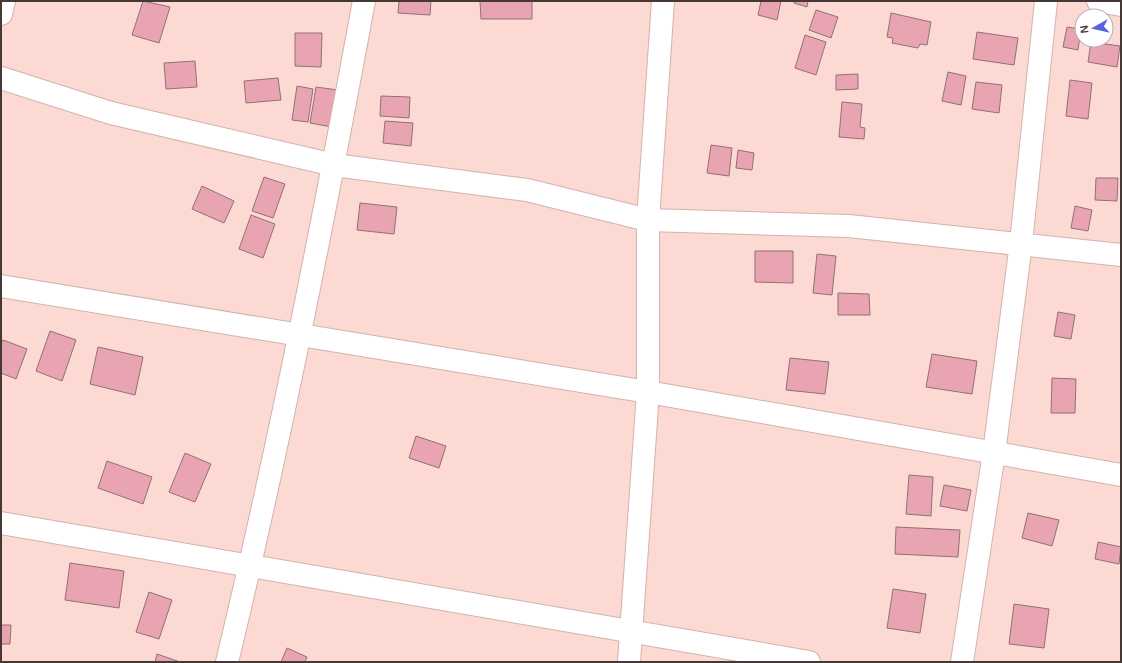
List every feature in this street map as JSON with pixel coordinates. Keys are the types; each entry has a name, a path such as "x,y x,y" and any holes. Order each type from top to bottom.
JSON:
{"street":[{"path":"1,14 4,1"},
{"path":"227,662 250,567 299,334 334,165 364,1"},
{"path":"629,662 648,392 648,220 663,1"},
{"path":"962,662 994,453 1021,243 1046,1"},
{"path":"1098,1 1121,5"},
{"path":"1,78 111,113 334,165 527,190 648,220 849,226 1021,243 1121,255"},
{"path":"1,286 648,392 1121,475"},
{"path":"1,523 632,633 809,662"}],"building":[{"path":"143,1 170,7 159,43 132,35"},
{"path":"399,1 431,1 430,15 398,13"},
{"path":"480,1 532,1 532,19 481,19"},
{"path":"761,1 781,1 777,20 758,15"},
{"path":"794,1 808,1 807,7 794,3"},
{"path":"816,10 838,17 831,38 809,30"},
{"path":"891,13 931,22 927,45 920,44 918,48 892,43 893,38 887,37"},
{"path":"1067,27 1074,28 1074,48 1078,48 1078,50 1063,47"},
{"path":"977,32 1018,38 1014,65 973,59"},
{"path":"295,33 322,33 321,67 295,66"},
{"path":"805,35 826,42 816,75 795,68"},
{"path":"1114,45 1120,46 1117,67 1088,62 1090,48 1114,48"},
{"path":"195,61 197,87 166,89 164,63"},
{"path":"948,72 966,76 961,105 942,101"},
{"path":"858,74 858,89 836,90 836,75"},
{"path":"278,78 281,100 246,103 244,81"},
{"path":"1070,80 1092,83 1088,119 1066,116"},
{"path":"976,82 1002,85 999,113 972,109"},
{"path":"297,86 313,89 308,122 292,120"},
{"path":"316,87 338,90 332,127 310,123"},
{"path":"381,96 410,97 409,118 380,116"},
{"path":"842,102 862,104 860,127 865,128 864,139 839,137"},
{"path":"385,121 413,123 411,146 383,143"},
{"path":"711,145 732,148 729,176 707,173"},
{"path":"738,150 754,153 752,170 736,168"},
{"path":"264,177 285,184 273,218 252,211"},
{"path":"1096,178 1118,178 1117,201 1095,200"},
{"path":"202,186 234,201 224,223 192,209"},
{"path":"360,203 397,207 394,234 357,230"},
{"path":"1075,206 1092,210 1088,231 1071,228"},
{"path":"251,215 275,224 263,258 239,249"},
{"path":"755,251 793,251 793,283 755,282"},
{"path":"817,254 836,256 832,295 813,293"},
{"path":"838,293 869,294 870,315 838,315"},
{"path":"1058,312 1075,315 1071,339 1054,336"},
{"path":"50,331 76,340 62,381 36,371"},
{"path":"3,340 27,349 16,379 1,373 1,344"},
{"path":"98,347 143,357 135,395 90,384"},
{"path":"932,354 977,361 972,394 926,387"},
{"path":"790,358 829,362 825,394 786,390"},
{"path":"1052,378 1076,379 1075,413 1051,413"},
{"path":"416,436 446,446 439,468 409,458"},
{"path":"185,453 211,464 195,502 169,492"},
{"path":"107,461 152,477 143,504 98,488"},
{"path":"909,475 933,477 931,516 906,514"},
{"path":"944,485 971,490 967,511 940,506"},
{"path":"1028,513 1059,520 1052,546 1022,538"},
{"path":"896,527 960,530 958,557 895,554"},
{"path":"1098,542 1121,547 1119,564 1095,559"},
{"path":"70,563 124,571 119,608 65,600"},
{"path":"893,589 926,594 920,633 887,628"},
{"path":"149,592 172,600 159,639 136,632"},
{"path":"1014,604 1049,609 1044,648 1009,644"},
{"path":"1,625 11,625 10,644 1,644"},
{"path":"287,648 307,657 305,662 281,662"},
{"path":"157,654 180,662 155,662"}]}
